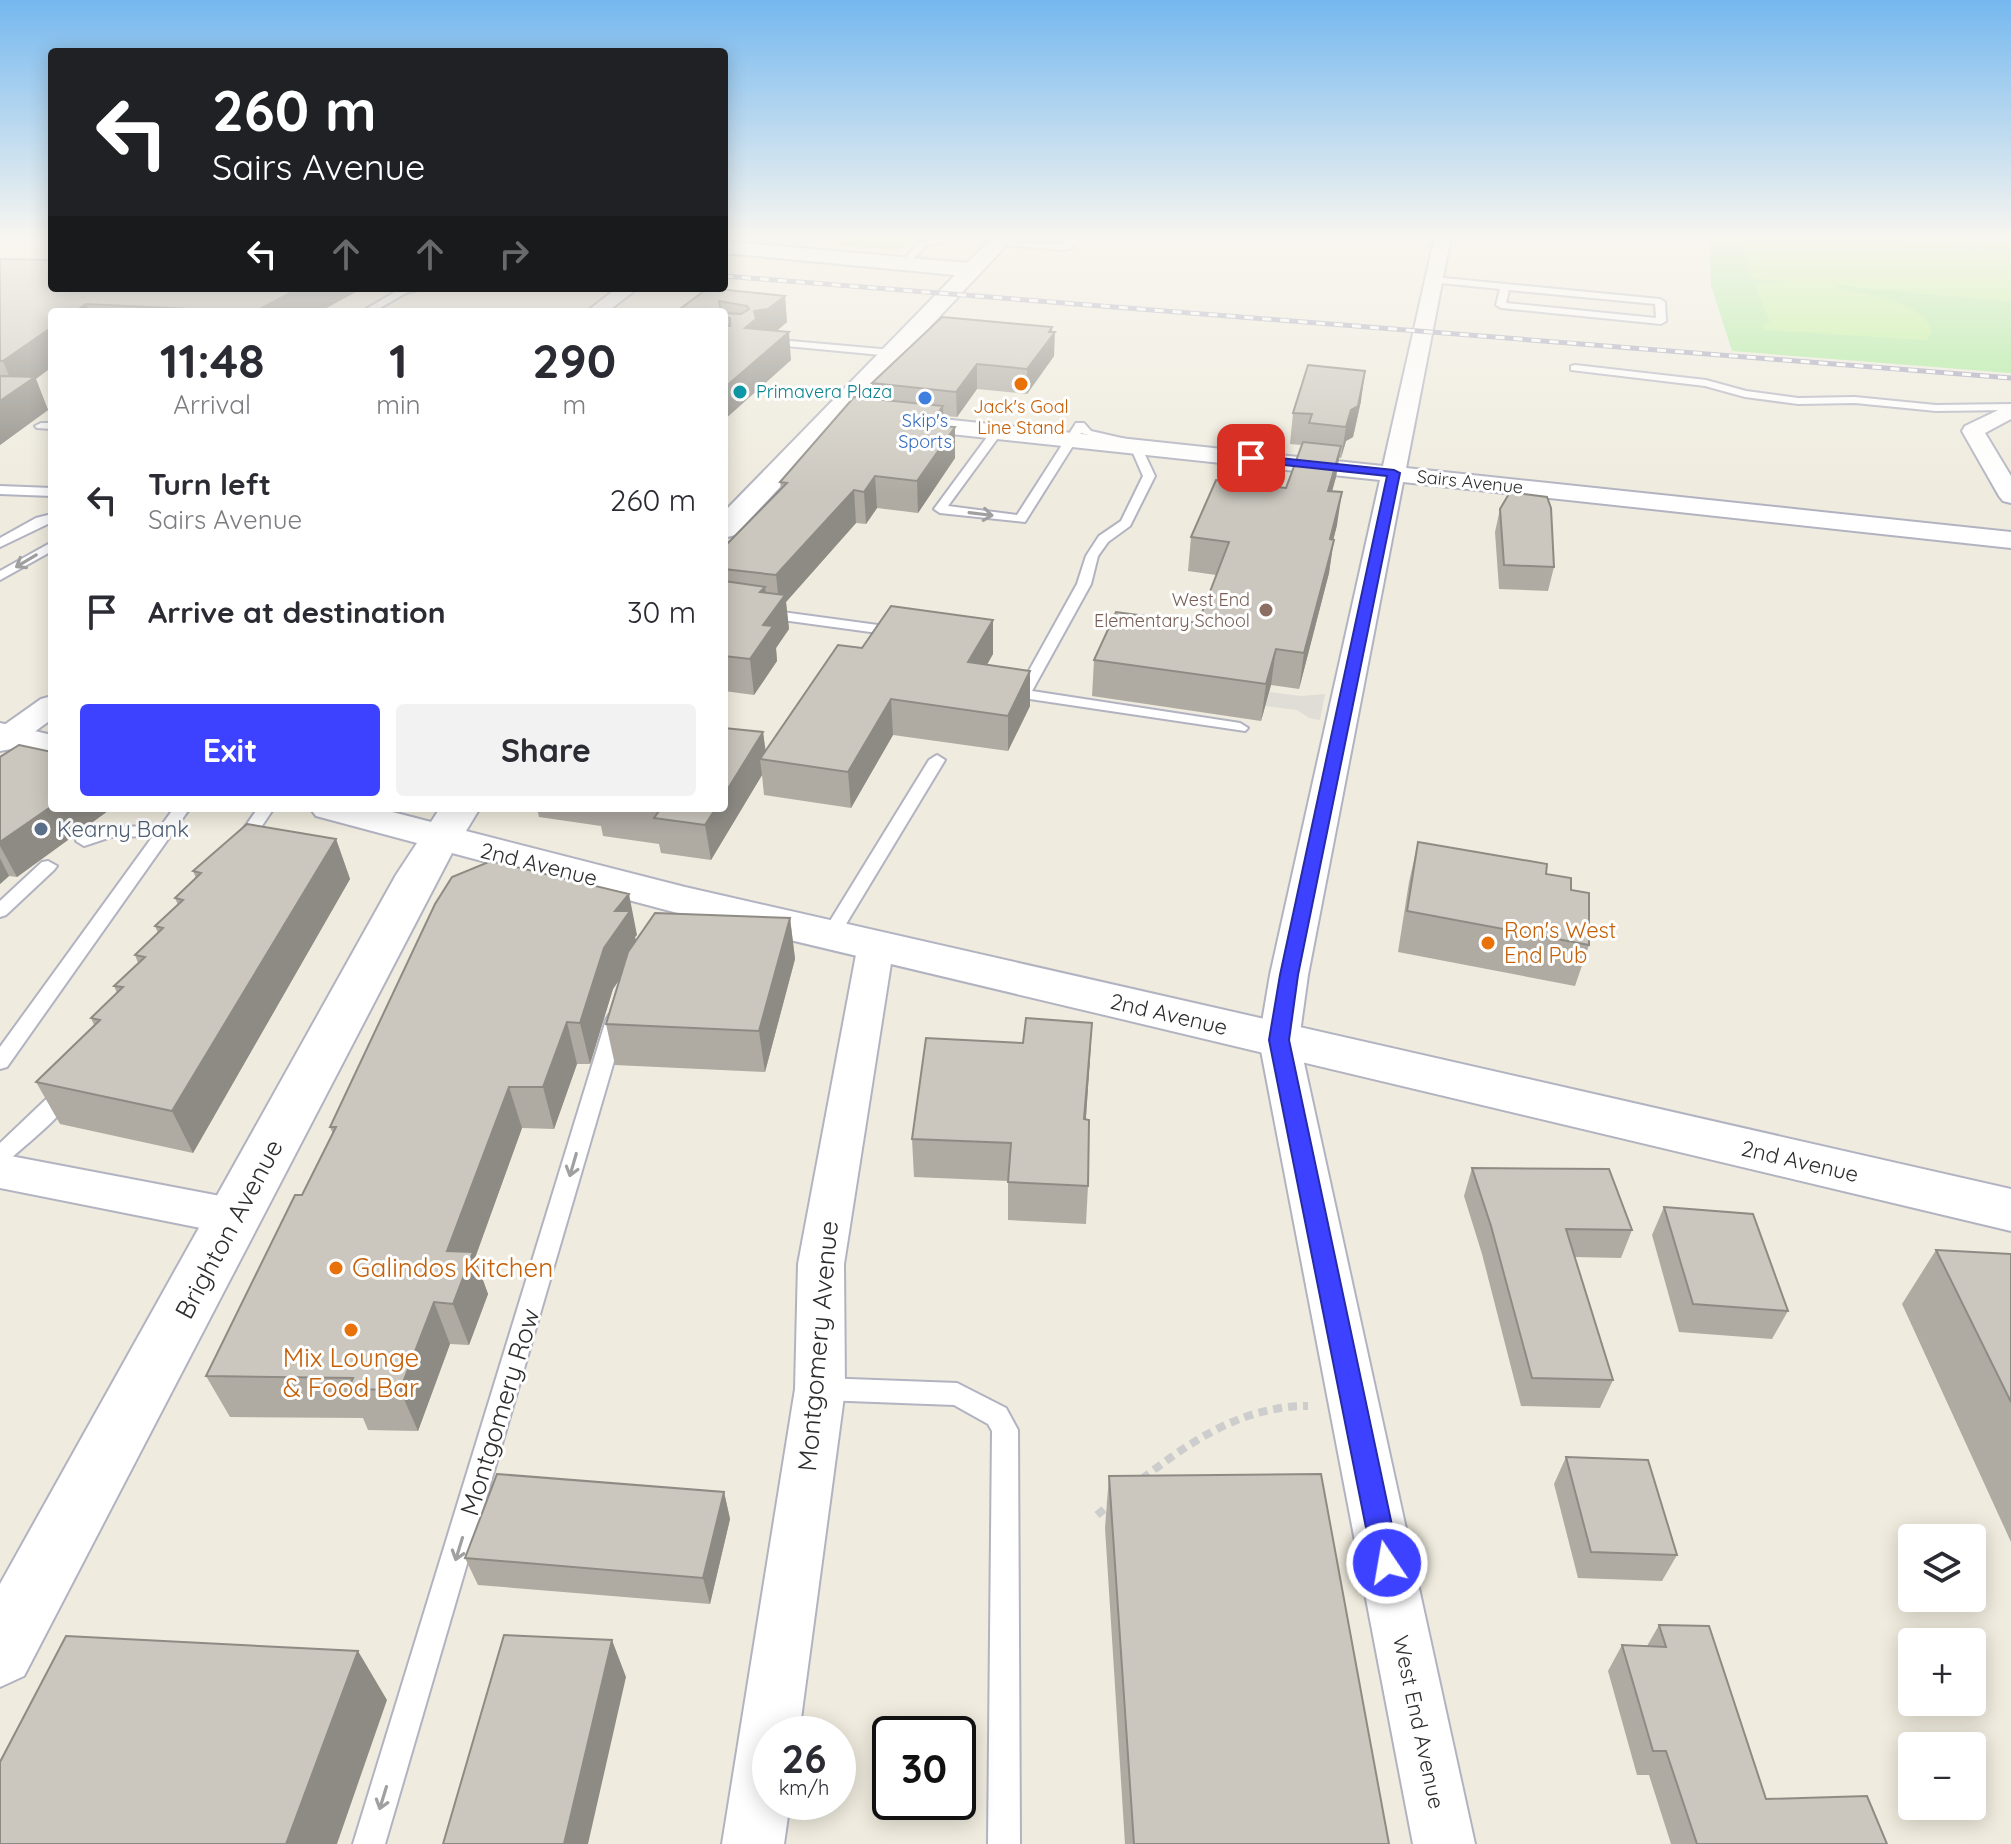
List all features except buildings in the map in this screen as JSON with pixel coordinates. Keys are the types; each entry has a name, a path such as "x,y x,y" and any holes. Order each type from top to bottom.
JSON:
{"street":[{"path":"728,525 921,322"},
{"name":"West End Avenue","path":"1425,322 1289,975 1279,1040 1444,1844"},
{"path":"2011,408 1973,431 2011,496"},
{"name":"Sairs Avenue","path":"834,414 997,431 1078,426 1136,446 2011,540"},
{"path":"3,738 48,708"},
{"path":"3,738 48,745"},
{"name":"2nd Avenue","path":"362,812 450,823 681,908 854,939 2011,1210"},
{"name":"Brighton Avenue","path":"0,1652 450,823"},
{"name":"Montgomery Avenue","path":"753,1844 820,1389 821,1264 854,939"},
{"path":"0,1171 236,1217"}],"lane":[{"path":"817,348 762,344 892,353"},
{"path":"1575,368 1706,383 1745,394 1798,401 1855,400 1936,408 2011,408"},
{"path":"997,431 940,509 1021,519 1078,426"},
{"path":"1136,446 1149,476 1126,523 1103,539 1092,556 1084,584 1023,694 1240,728"},
{"path":"0,490 48,492"},
{"path":"0,543 48,519"},
{"path":"0,576 48,548"},
{"path":"728,609 921,635"},
{"path":"854,939 937,760"},
{"path":"0,1062 179,812"},
{"path":"230,859 263,812"},
{"path":"84,841 109,832 166,831"},
{"path":"0,911 48,866"},
{"name":"Montgomery Row","path":"369,1844 621,1005"},
{"path":"0,1155 54,1107 80,1074"},
{"path":"820,1389 957,1394 997,1416 1005,1430 1004,1844"}],"path":[{"path":"1133,1486 1182,1450 1257,1411 1305,1406 1355,1407"},
{"path":"1097,1515 1121,1496"}],"green space":[{"path":"1723,322 2011,322 2011,373 1732,351"},
{"path":"1768,322 1927,322 1932,333 1926,340 1767,330 1761,326"}],"shaded area":[{"path":"1270,692 1301,696 1325,694 1320,720 1309,718 1297,710 1265,706"}],"railway":[{"path":"1305,322 2011,378"}],"place":[{"name":"Jack's Goal Line Stand","path":"1021,384"},
{"name":"Primavera Plaza","path":"740,392"},
{"name":"Skip's Sports","path":"925,398"},
{"name":"West End Elementary School","path":"1266,610"},
{"name":"Kearny Bank","path":"41,829"},
{"name":"Ron's West End Pub","path":"1488,943"},
{"name":"Galindos Kitchen","path":"336,1268"},
{"name":"Mix Lounge & Food Bar","path":"351,1330"}],"route":[{"path":"1251,458 1394,473 1289,975 1279,1040 1387,1563"}]}
